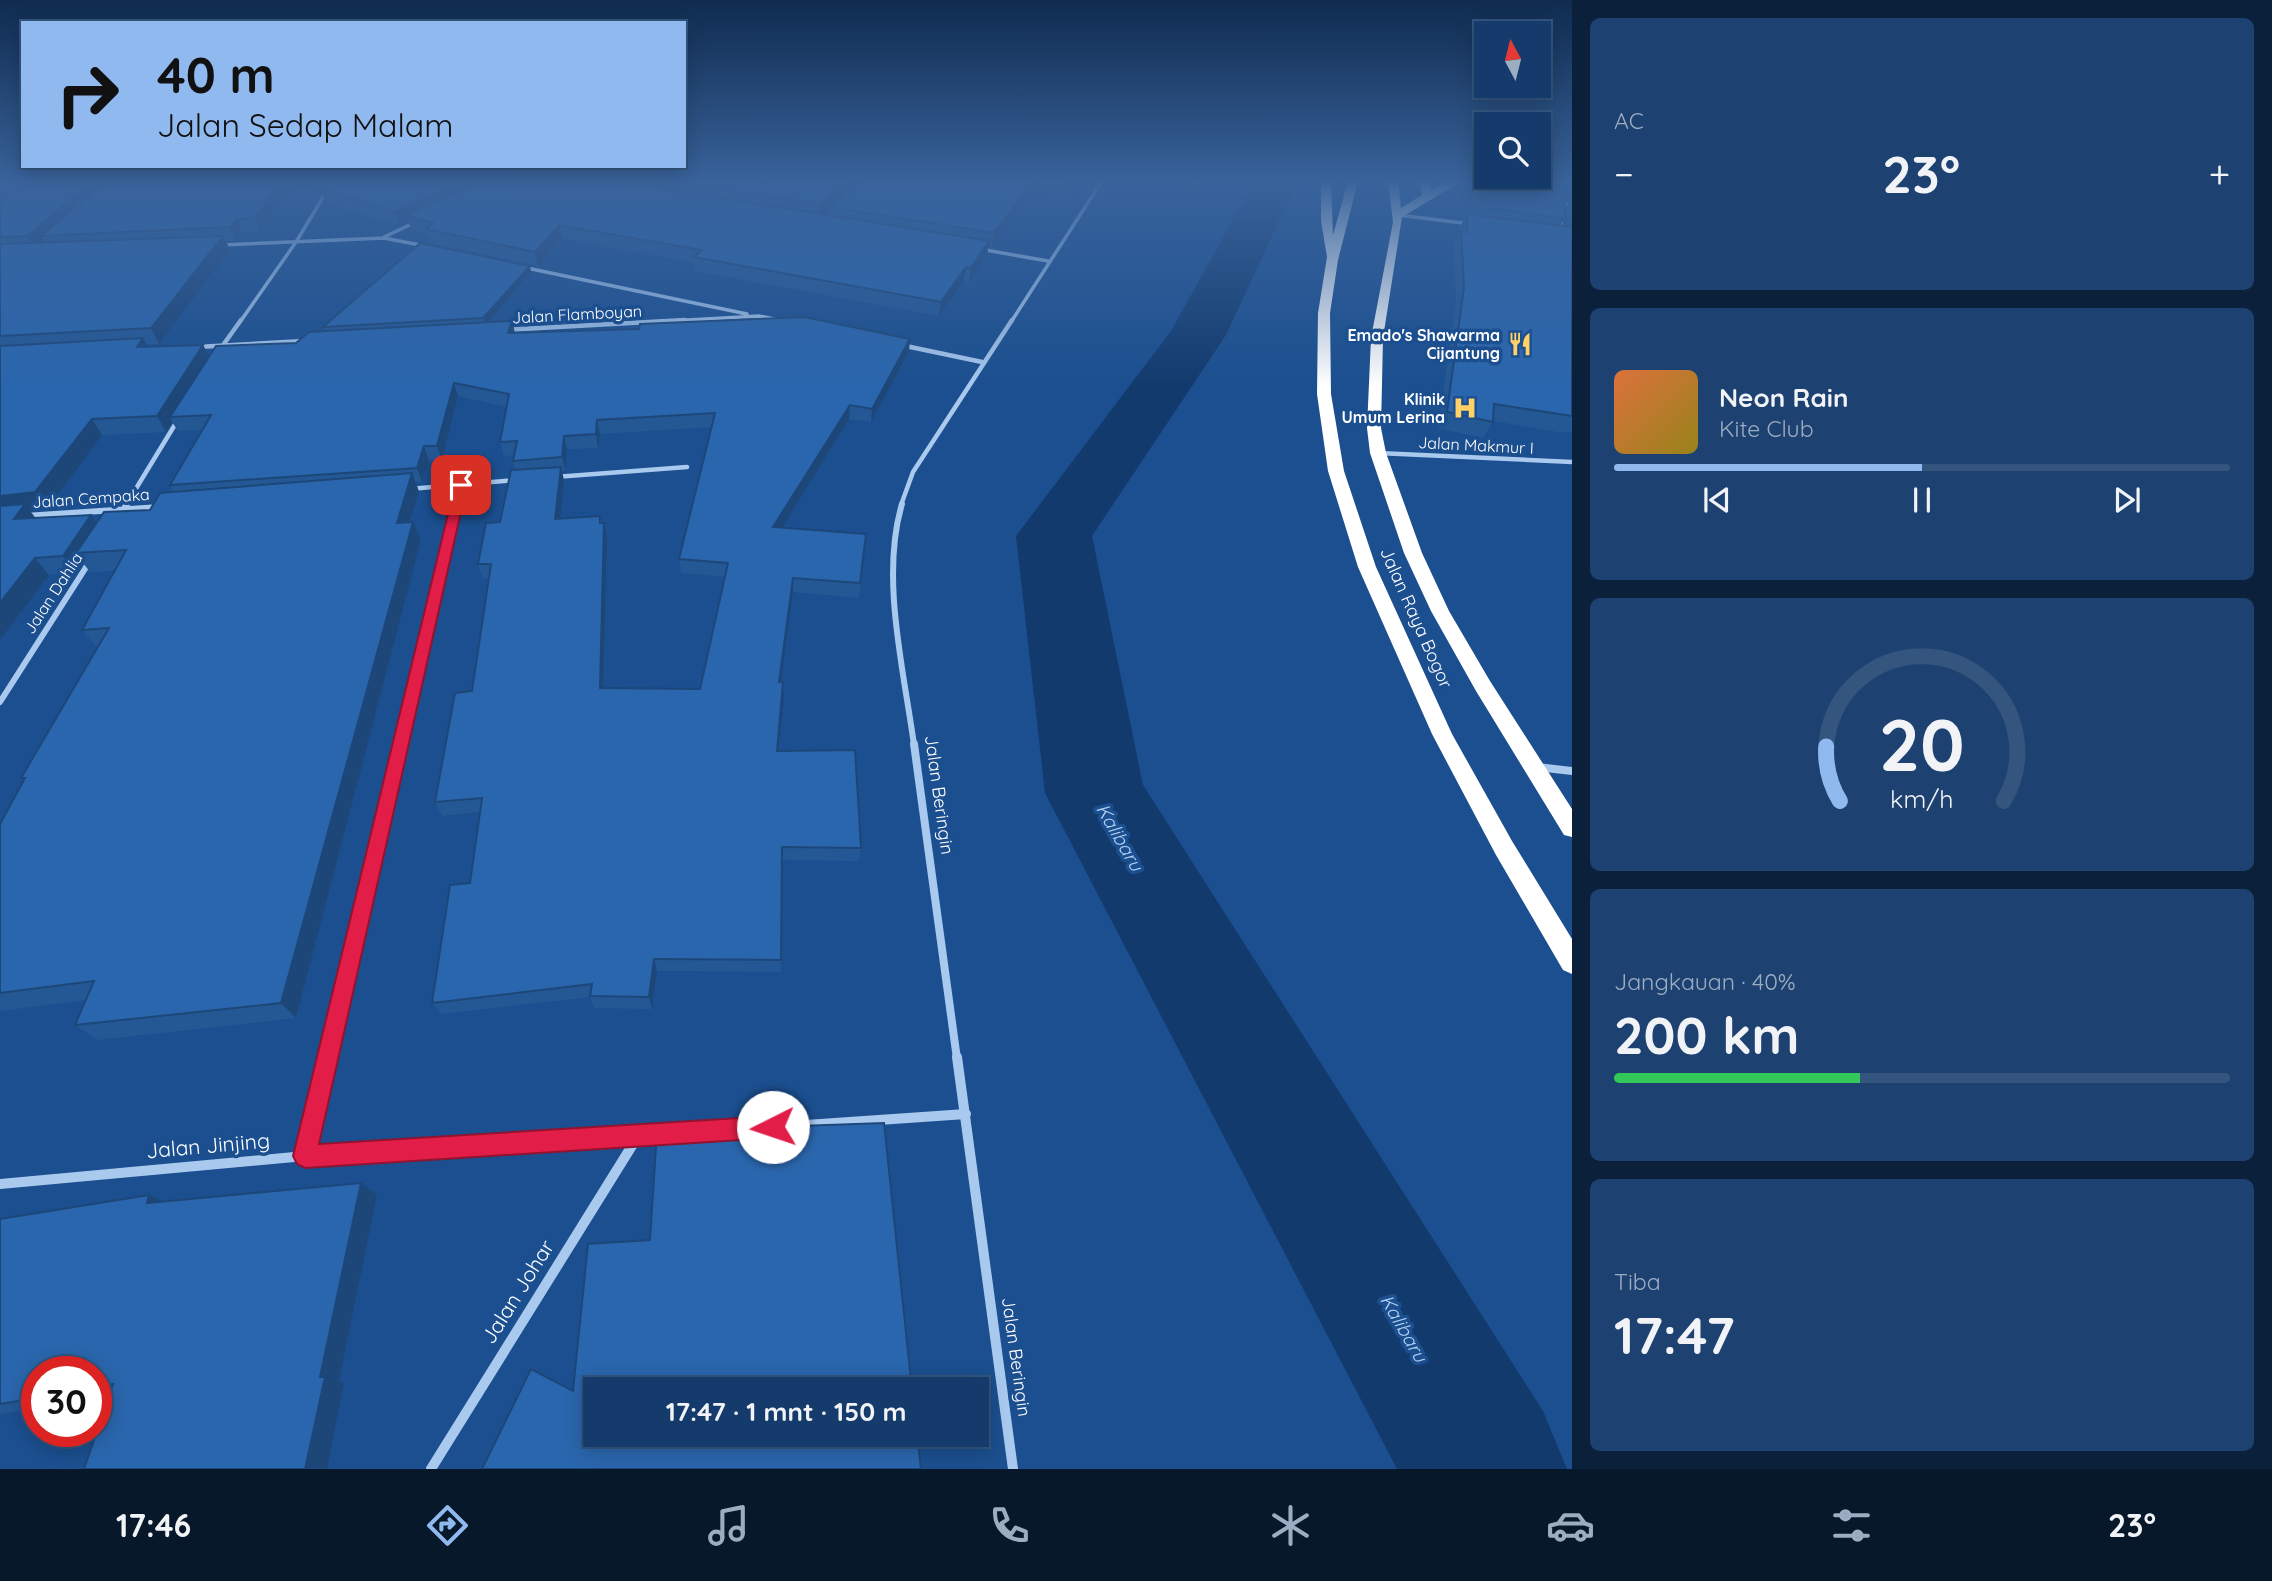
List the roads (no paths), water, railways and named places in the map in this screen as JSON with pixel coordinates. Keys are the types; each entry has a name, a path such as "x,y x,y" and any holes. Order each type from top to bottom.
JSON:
{"highway":[{"name":"Jalan Raya Bogor","path":"1330,250 1332,260"},
{"name":"Jalan Raya Bogor","path":"1336,250 1325,313 1324,394 1329,438 1350,518 1367,567 1442,734 1504,848 1572,962"},
{"name":"Jalan Raya Bogor","path":"1391,250 1377,338 1374,428 1378,453 1413,553 1440,611 1572,828"}],"street":[{"path":"215,357 291,250"},
{"path":"982,250 1048,261"},
{"name":"Jalan Beringin","path":"1013,1469 898,624 892,553 896,522 913,472 1056,250"},
{"path":"518,266 759,316"},
{"name":"Jalan Flamboyan","path":"498,331 759,316 785,321"},
{"path":"195,347 305,341"},
{"path":"888,342 982,362"},
{"path":"116,521 180,416"},
{"name":"Jalan Makmur I","path":"1378,453 1572,462"},
{"path":"541,478 687,467"},
{"path":"407,489 528,480"},
{"path":"305,1156 461,485"},
{"name":"Jalan Cempaka","path":"14,517 164,507"},
{"name":"Jalan Dahlia","path":"0,702 94,555"},
{"path":"1533,766 1572,771"},
{"path":"746,1129 965,1114"},
{"name":"Jalan Jinjing","path":"0,1184 305,1156 679,1133"},
{"name":"Jalan Johar","path":"431,1469 638,1136"}],"waterway":[{"name":"Kalibaru","path":"1241,250 1197,335 1054,536 1095,793 1485,1469"}],"place":[{"name":"Emado's Shawarma Cijantung","path":"1520,344"},
{"name":"Klinik Umum Lerina","path":"1465,408"}]}
